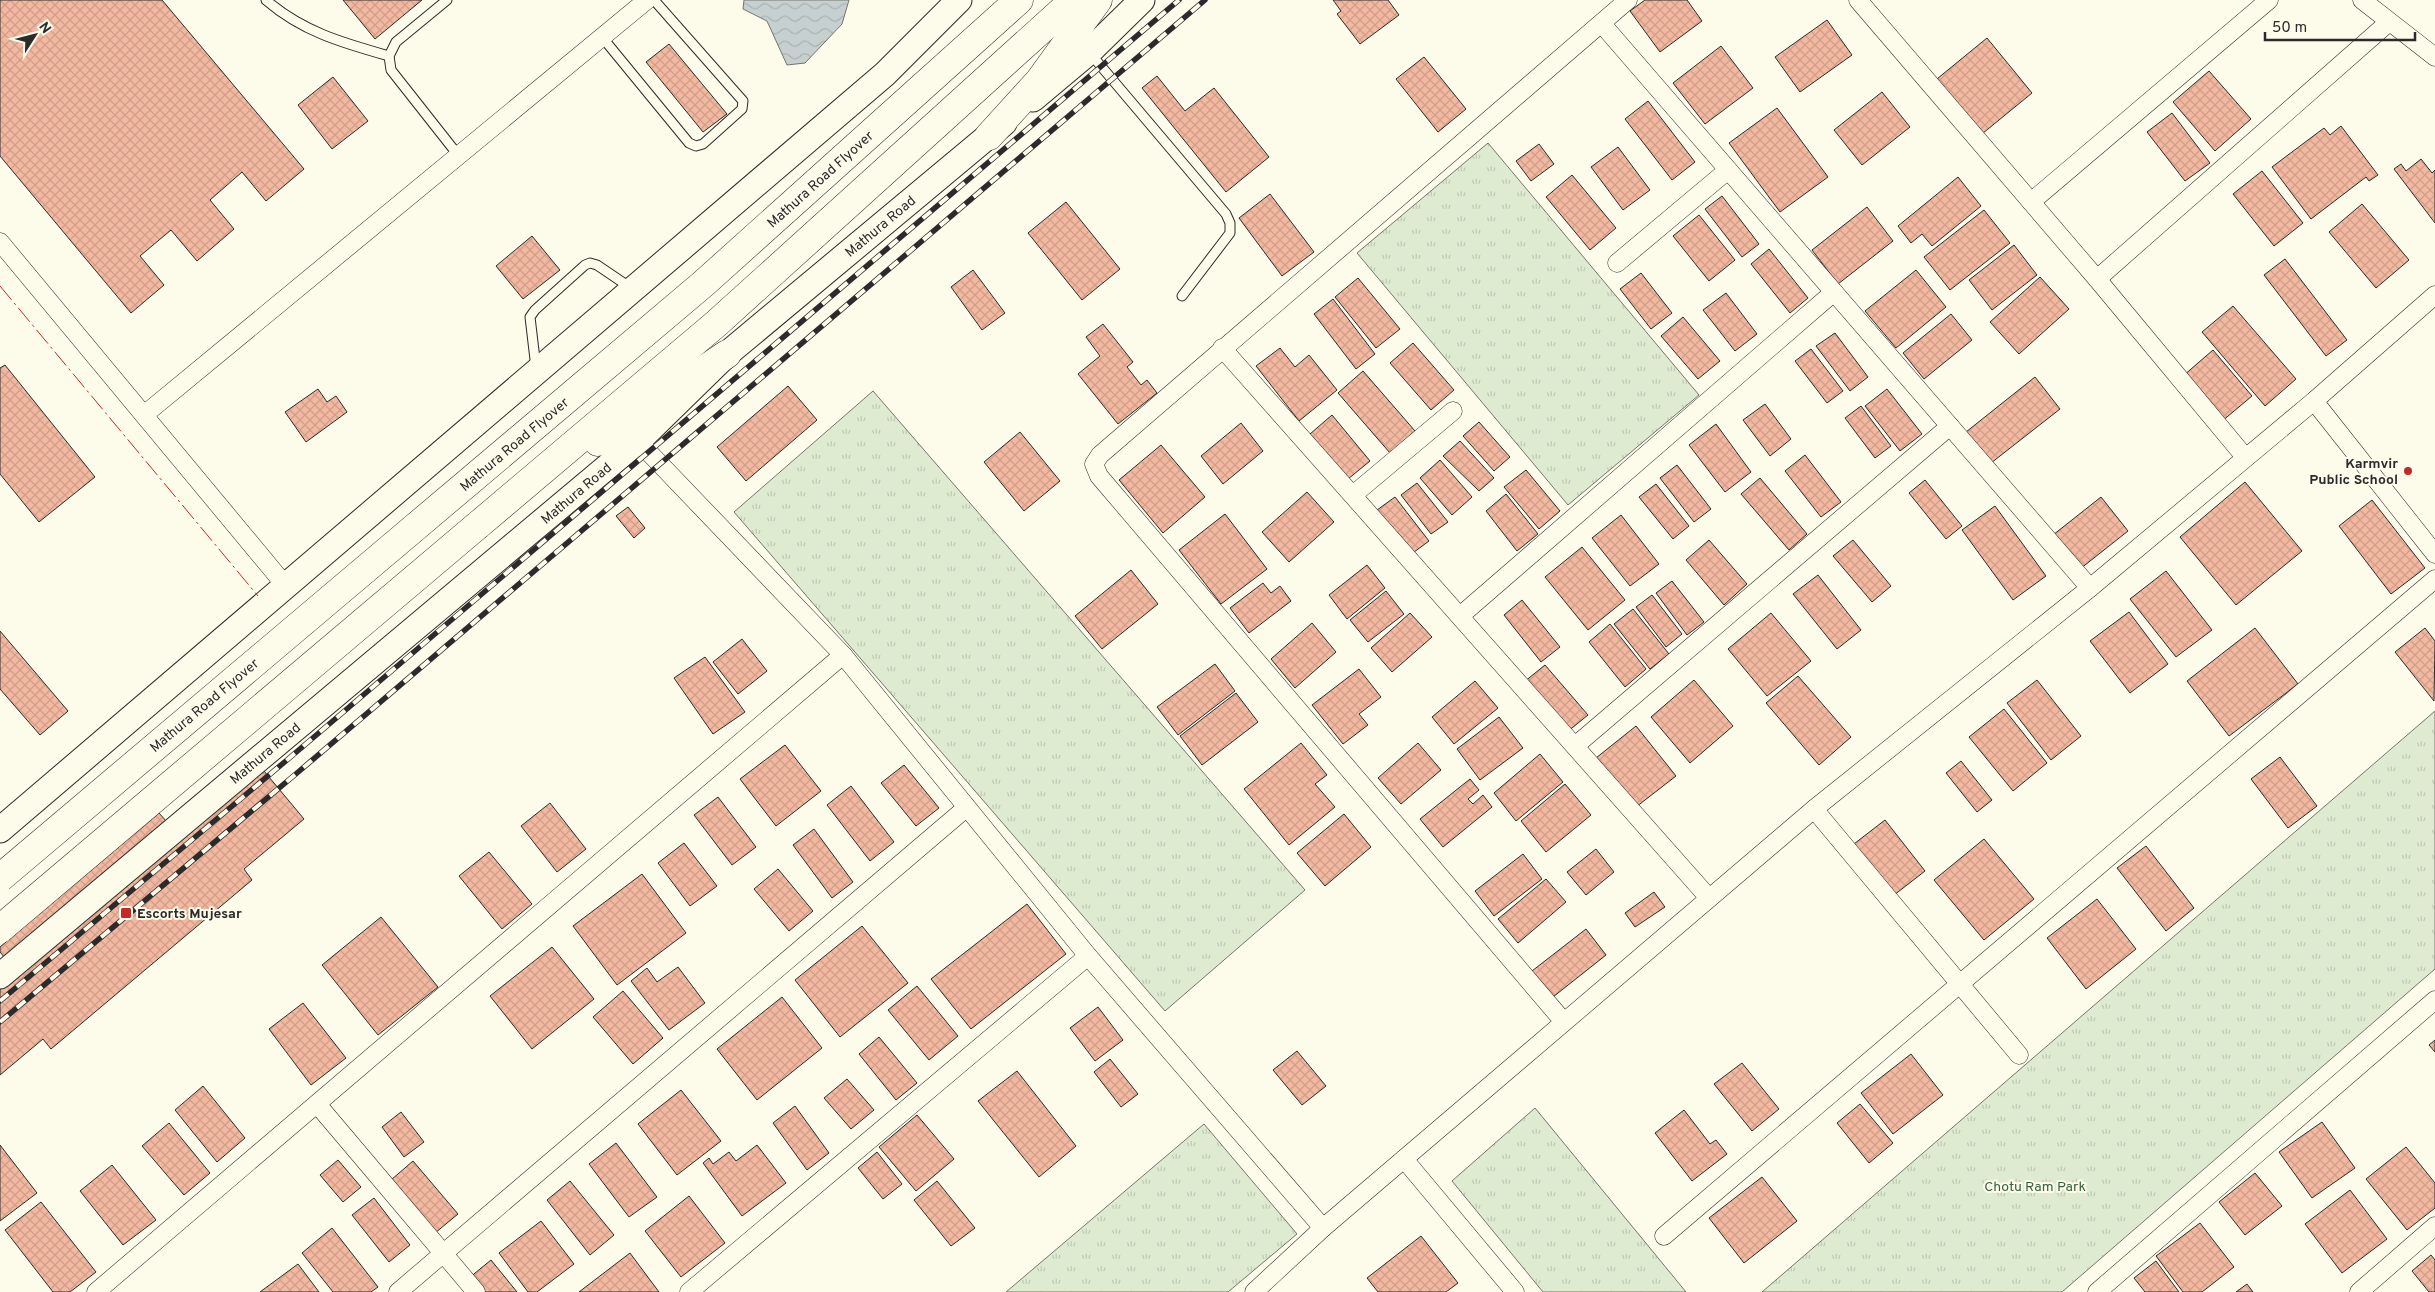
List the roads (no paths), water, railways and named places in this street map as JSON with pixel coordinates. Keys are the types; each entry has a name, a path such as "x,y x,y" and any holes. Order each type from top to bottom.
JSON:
{"highway":[{"path":"929,82 990,0"},
{"name":"Mathura Road Flyover","path":"0,878 703,284 1019,0"},
{"path":"0,929 717,323 1074,0"},
{"path":"988,136 1039,81 1098,0"},
{"path":"514,494 624,426 727,354"}],"main road":[{"path":"0,830 886,74 959,0"},
{"name":"Mathura Road","path":"0,976 638,441 727,354 1089,52 1142,0"}],"street":[{"path":"144,415 647,0"},
{"path":"1564,1022 1099,476 1094,464 1100,455 1222,348 1628,0"},
{"path":"1858,0 2097,279 2245,457"},
{"path":"2031,202 2268,0"},
{"path":"2362,0 2435,57"},
{"path":"2097,279 2389,22"},
{"path":"1602,24 2090,588"},
{"path":"1617,263 1728,170"},
{"path":"0,242 285,585"},
{"path":"1460,616 1834,292"},
{"path":"1254,1292 1322,1228 1814,809 2090,588 2314,401 2435,295"},
{"path":"1222,348 1709,898"},
{"path":"2314,401 2435,554"},
{"path":"1352,495 1453,411"},
{"path":"1575,746 1950,426"},
{"path":"638,441 842,655 1088,956 1322,1228"},
{"path":"1664,1236 2435,579"},
{"path":"96,1292 842,655"},
{"path":"398,1292 966,808"},
{"path":"1814,809 2019,1055"},
{"path":"689,1292 1088,956"},
{"path":"2097,1292 2435,1000"},
{"path":"317,1104 476,1292"},
{"path":"1404,1159 1514,1292"},
{"path":"2359,1292 2435,1226"}],"lane":[{"path":"266,0 284,16 330,40 389,56"},
{"path":"448,0 396,42 389,56 391,70 458,155"},
{"path":"602,37 689,143 696,146 703,144 742,108 743,101 654,0"},
{"path":"1089,52 1226,214 1230,223 1230,233 1182,296"},
{"path":"537,373 530,317 534,310 585,265 590,263 597,265 634,290"}],"water":[{"path":"744,0 849,0 842,24 805,63 787,65 767,21 743,9"}],"railway":[{"path":"0,1001 287,760 1179,0"},
{"path":"0,1022 297,773 1205,0"}],"place":[{"name":"Karmvir Public School","path":"2408,471"},
{"name":"Escorts Mujesar","path":"126,913"}],"park label":[{"name":"Chotu Ram Park","path":"2035,1186"}]}
